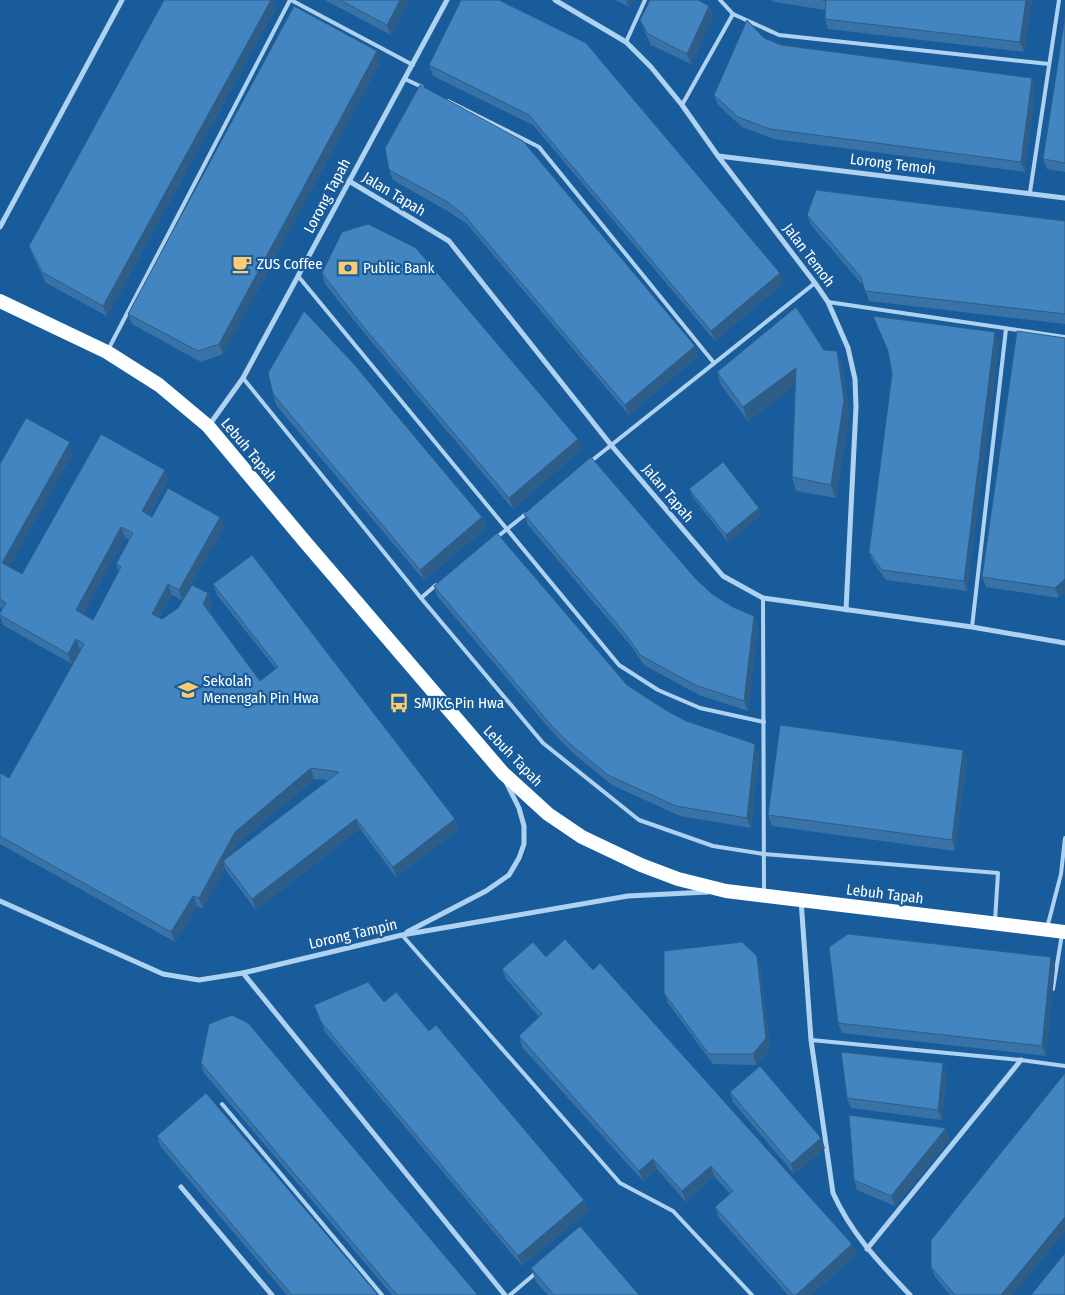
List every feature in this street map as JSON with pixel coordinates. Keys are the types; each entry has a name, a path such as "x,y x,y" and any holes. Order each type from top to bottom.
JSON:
{"highway":[{"name":"Lebuh Tapah","path":"0,301 107,352 159,384 208,426 299,536 503,773 548,814 582,837 678,879 726,891 1064,932"}],"street":[{"path":"0,227 122,0"},
{"name":"Lorong Tapah","path":"208,426 243,378 447,0"},
{"name":"Jalan Temoh","path":"556,0 626,42 651,67 682,105 828,302 848,348 855,379 856,407 846,610"},
{"name":"Lorong Temoh","path":"718,156 1030,192 1065,198"},
{"name":"Jalan Tapah","path":"349,181 449,241 612,445 723,576 763,598 972,627 1065,643"},
{"path":"402,935 486,891 509,875 519,858 524,844 524,826 519,808 510,792 503,773"},
{"name":"Lorong Tampin","path":"0,901 163,974 199,980 243,973 402,935 628,896 726,891"},
{"path":"801,900 811,1040 833,1193 843,1216 867,1248 910,1295"},
{"path":"243,973 505,1295"},
{"path":"867,1248 1021,1060"},
{"path":"181,1187 272,1295"}],"lane":[{"path":"107,352 290,0 413,65"},
{"path":"626,42 645,0"},
{"path":"720,0 733,14 779,35 1049,64"},
{"path":"1030,192 1059,0"},
{"path":"682,105 733,14"},
{"path":"405,78 430,91"},
{"path":"446,100 539,147 714,363"},
{"path":"298,276 619,665 658,690 700,708 764,722"},
{"path":"589,463 815,283"},
{"path":"828,302 1065,337"},
{"path":"972,627 1006,329"},
{"path":"243,378 420,598 543,743 639,820 713,846 764,854 998,873 995,924"},
{"path":"493,540 530,511"},
{"path":"420,598 442,581"},
{"path":"763,598 764,895"},
{"path":"1046,930 1061,874 1065,838"},
{"path":"1051,997 1064,932"},
{"path":"402,935 620,1183 673,1211 752,1295"},
{"path":"811,1040 1065,1066"},
{"path":"1041,1063 1042,1053"},
{"path":"222,1104 382,1295"},
{"path":"510,1295 539,1271"}],"building":[{"path":"164,0 271,0 103,306 42,272 29,246"},
{"path":"340,0 400,0 387,25"},
{"path":"461,0 499,0 586,43 780,273 711,331 529,115 429,65"},
{"path":"650,0 698,0 709,6 687,54 648,34 640,20"},
{"path":"822,0 1026,0 1020,42 825,19 826,1"},
{"path":"294,6 377,51 219,344 198,351 128,314"},
{"path":"1065,17 1065,163 1043,159"},
{"path":"747,20 764,38 781,45 1032,78 1021,162 770,129 738,117 714,95"},
{"path":"420,85 523,141 695,346 625,405 463,214 446,201 389,170 385,148"},
{"path":"816,190 1065,221 1065,314 865,291 861,277 807,215"},
{"path":"368,224 416,248 578,439 509,498 361,324 322,273 342,232"},
{"path":"796,307 824,350 837,351 844,400 831,485 792,477 796,368 743,407 717,372"},
{"path":"304,311 353,363 482,517 420,570 273,394 268,373"},
{"path":"873,316 995,332 964,581 882,570 869,552 892,374 888,351"},
{"path":"1017,331 1065,338 1065,579 1055,588 982,577"},
{"name":"Sekolah Menengah Pin Hwa","path":"26,418 70,442 2,563 22,574 101,434 165,470 142,511 152,517 168,488 220,517 179,590 168,584 152,614 162,619 178,608 192,585 208,593 203,604 260,681 278,667 213,584 252,555 455,819 393,867 356,819 252,899 223,861 339,772 311,768 235,832 199,898 193,896 171,932 0,836 0,773 9,778 84,644 76,639 68,654 0,615 6,603 0,599 0,464","holes":["121,527 133,533 116,564 121,567 93,620 76,610"]},
{"path":"591,457 695,578 712,594 733,607 754,616 744,701 695,685 640,655 627,636 524,514"},
{"path":"723,462 759,508 726,535 689,489"},
{"path":"497,533 627,685 686,721 755,744 747,818 676,806 608,775 569,743 551,725 434,586"},
{"path":"780,725 963,750 952,840 768,815"},
{"path":"848,934 1051,957 1042,1046 838,1023 829,947"},
{"path":"565,939 593,970 600,963 852,1244 796,1295 793,1295 715,1207 733,1191 711,1166 682,1191 653,1159 639,1171 519,1036 542,1014 502,969 533,942 546,957"},
{"path":"742,942 757,956 766,1038 753,1054 709,1054 664,993 664,951"},
{"path":"368,982 384,1002 396,992 429,1031 436,1025 584,1200 518,1256 321,1022 314,1005"},
{"path":"232,1015 248,1023 477,1294 397,1295 201,1063 209,1024"},
{"path":"841,1052 943,1063 938,1110 847,1098"},
{"path":"760,1066 821,1138 791,1164 730,1092"},
{"path":"1065,1073 1065,1217 1001,1295 955,1295 931,1267 931,1240"},
{"path":"206,1093 378,1295 292,1295 157,1136"},
{"path":"849,1115 946,1128 891,1196 854,1180"},
{"path":"580,1226 639,1295 554,1295 531,1268"},
{"path":"1065,1253 1065,1295 1031,1295"}],"place":[{"name":"ZUS Coffee","path":"242,264"},
{"name":"Public Bank","path":"348,268"},
{"name":"Sekolah Menengah Pin Hwa","path":"188,690"},
{"name":"SMJKC Pin Hwa","path":"399,703"}]}
